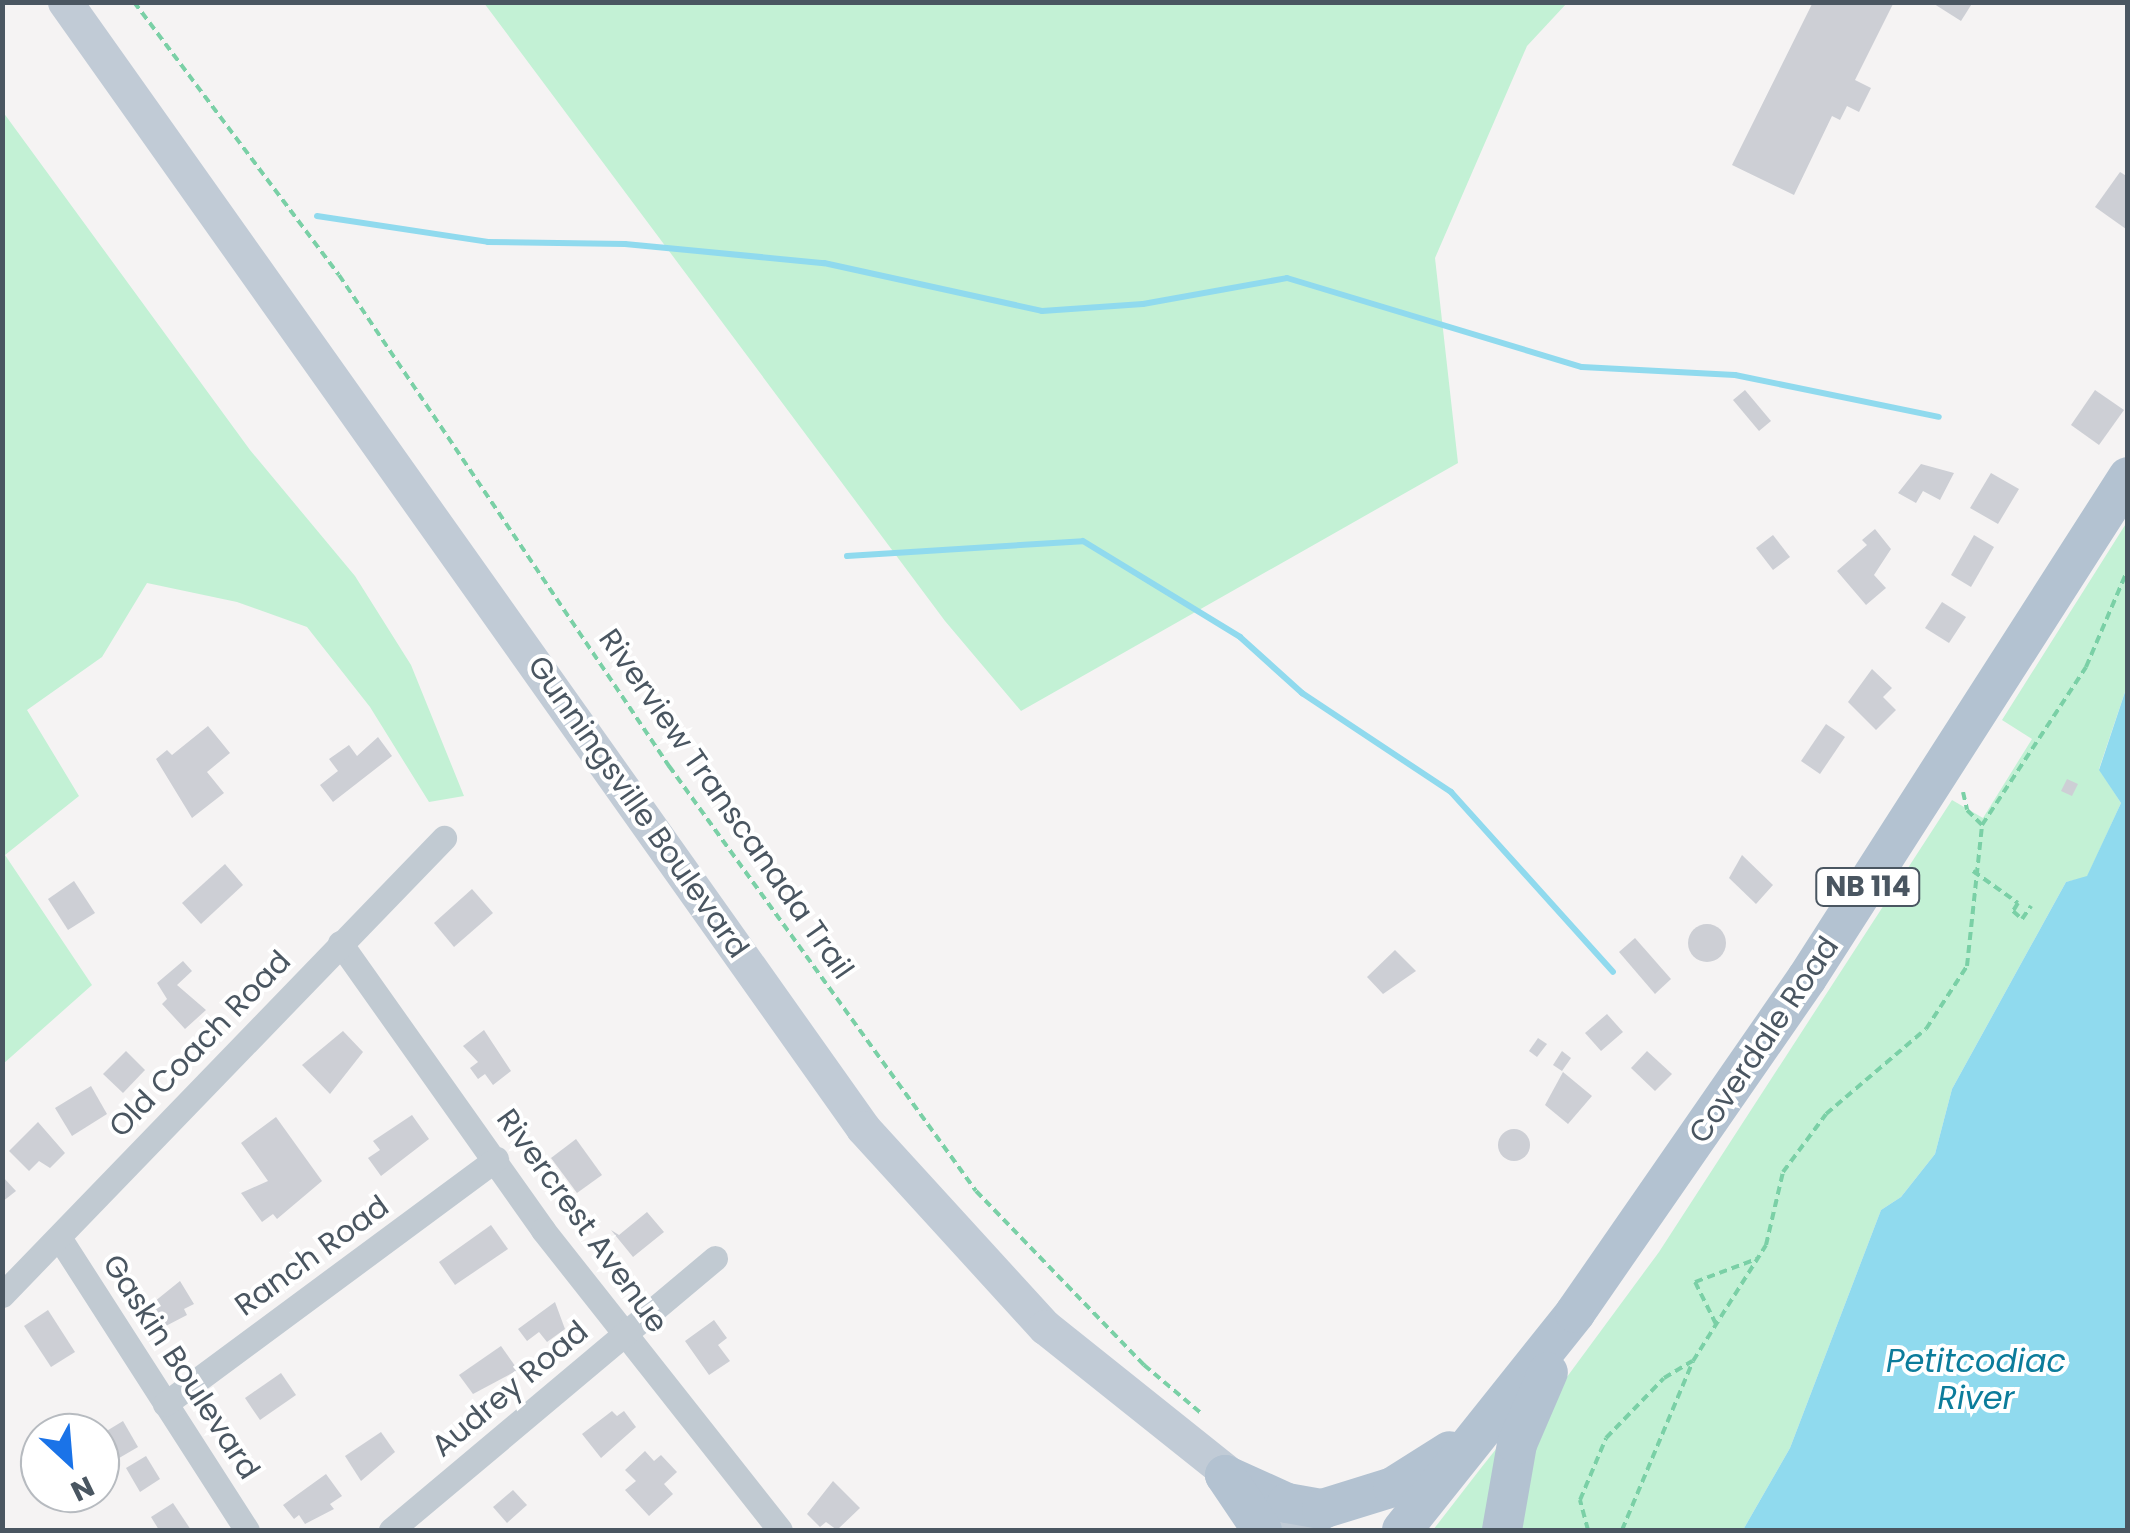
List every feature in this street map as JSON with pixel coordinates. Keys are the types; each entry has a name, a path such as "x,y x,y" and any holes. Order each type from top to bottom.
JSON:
{"main road":[{"name":"Gunningsville Boulevard","path":"66,2 863,1128 1045,1327 1299,1530"},
{"name":"Coverdale Road","path":"1402,1530 1575,1314 1829,945 2128,477"},
{"path":"1502,1530 1517,1444 1575,1314"},
{"path":"1225,1474 1288,1503 1322,1509 1410,1478 1487,1423"},
{"path":"1225,1474 1262,1530"}],"street":[{"name":"Old Coach Road","path":"2,1295 444,838"},
{"name":"Rivercrest Avenue","path":"340,943 625,1336 780,1530"},
{"name":"Ranch Road","path":"166,1404 496,1158"},
{"name":"Gaskin Boulevard","path":"60,1239 247,1530"},
{"name":"Audrey Road","path":"391,1530 715,1258"}],"path":[{"name":"Riverview Transcanada Trail","path":"134,2 338,275 668,766 976,1191 1144,1365 1212,1424"},
{"path":"1622,1530 1692,1361 1757,1259 1782,1172 1826,1114 1926,1029 1967,966 1973,871 1982,825 2086,667 2128,568"},
{"path":"1963,791 1966,810 1982,825"},
{"path":"1973,871 2018,903 2012,911 2022,919 2031,906"},
{"path":"1716,1324 1695,1282 1757,1259"},
{"path":"1588,1530 1580,1500 1606,1438 1664,1378 1692,1361"}],"green space":[{"path":"484,3 1567,3 1527,46 1435,258 1458,463 1021,711 945,621"},
{"path":"3,112 250,450 355,576 411,665 464,796 429,802 370,707 307,627 237,602 147,583 102,657 27,710 79,796 5,855 92,985 3,1064"},
{"path":"2127,522 2127,686 2099,769 2121,803 2087,877 2066,882 1952,1089 1935,1154 1901,1197 1881,1210 1790,1448 1743,1530 1517,1530 1525,1462 1561,1385 1659,1252 1952,800 1983,818 2032,739 2002,720"},
{"path":"1504,1439 1492,1530 1433,1530 1481,1468"}],"water":[{"name":"Petitcodiac River","path":"2127,686 2127,1530 1743,1530 1790,1448 1881,1210 1901,1197 1935,1154 1952,1089 2066,882 2087,876 2121,803 2099,770"}],"building":[{"path":"1813,2 1894,2 1855,80 1871,88 1859,112 1847,106 1840,120 1832,116 1794,195 1732,165"},
{"path":"1931,2 1973,2 1961,21"},
{"path":"2120,172 2128,177 2126,229 2095,207"},
{"path":"1745,390 1771,421 1759,431 1733,400"},
{"path":"2095,390 2124,410 2099,445 2071,425"},
{"path":"1921,464 1954,473 1940,500 1923,491 1916,503 1898,493"},
{"path":"1991,473 2019,489 1998,524 1970,508"},
{"path":"1875,529 1891,549 1874,575 1886,588 1866,605 1837,571 1867,545 1862,540"},
{"path":"1773,535 1790,557 1773,570 1756,548"},
{"path":"1974,535 1994,547 1971,587 1951,575"},
{"path":"1942,602 1966,617 1949,643 1925,628"},
{"path":"1872,669 1892,688 1883,697 1896,710 1876,730 1848,702"},
{"path":"1826,724 1845,737 1820,774 1801,761"},
{"path":"208,726 230,753 207,772 224,793 192,818 156,759 167,750 172,755"},
{"path":"378,737 392,756 333,802 320,785 338,771 329,759 349,745 357,756"},
{"path":"2067,779 2078,784 2072,796 2061,791"},
{"path":"1742,855 1773,885 1756,904 1729,878"},
{"path":"225,864 243,885 201,924 182,903"},
{"path":"74,881 95,913 68,930 48,899"},
{"path":"472,889 493,913 454,947 434,923"},
{"path":"1707,924 1720,930 1726,943 1720,956 1707,962 1694,956 1688,943 1694,930"},
{"path":"1635,938 1671,979 1655,994 1619,952"},
{"path":"1395,950 1416,971 1383,994 1367,977"},
{"path":"183,961 192,971 177,985 206,1010 185,1029 162,1004 167,999 157,983"},
{"path":"1607,1014 1623,1032 1601,1051 1585,1033"},
{"path":"484,1030 511,1071 493,1085 485,1074 478,1079 470,1068 478,1062 463,1046"},
{"path":"343,1031 363,1052 330,1094 302,1065"},
{"path":"1538,1038 1547,1044 1537,1057 1529,1051"},
{"path":"126,1051 145,1070 123,1093 103,1074"},
{"path":"1562,1051 1571,1058 1562,1071 1553,1065"},
{"path":"1647,1051 1672,1074 1655,1091 1631,1068"},
{"path":"1563,1072 1592,1096 1568,1124 1545,1105"},
{"path":"91,1086 107,1114 72,1136 55,1108"},
{"path":"412,1115 429,1139 381,1176 368,1158 380,1150 373,1141"},
{"path":"276,1117 322,1181 277,1219 273,1214 262,1222 241,1193 268,1181 241,1143"},
{"path":"38,1122 65,1153 50,1168 39,1161 29,1171 9,1151"},
{"path":"1514,1129 1525,1134 1530,1145 1525,1156 1514,1161 1503,1156 1498,1145 1503,1134"},
{"path":"576,1139 602,1175 577,1193 551,1158"},
{"path":"2,1176 16,1191 2,1202"},
{"path":"647,1212 664,1232 633,1257 611,1230 619,1235"},
{"path":"491,1225 508,1249 455,1285 439,1262"},
{"path":"180,1281 194,1304 184,1309 187,1315 162,1328 149,1306"},
{"path":"555,1302 565,1329 547,1342 539,1332 527,1341 518,1329"},
{"path":"48,1310 75,1352 51,1367 24,1326"},
{"path":"714,1320 727,1338 718,1345 730,1361 709,1375 685,1341"},
{"path":"501,1346 518,1370 473,1394 459,1375"},
{"path":"281,1373 296,1395 260,1420 245,1398"},
{"path":"612,1411 617,1416 624,1411 636,1427 601,1458 582,1434"},
{"path":"123,1421 138,1447 120,1458"},
{"path":"381,1432 395,1452 361,1481 345,1456"},
{"path":"645,1451 654,1461 661,1455 677,1472 664,1484 673,1494 649,1516 625,1490 636,1481 625,1470"},
{"path":"146,1456 160,1479 140,1492 126,1468"},
{"path":"326,1474 342,1496 330,1504 334,1509 305,1524 299,1515 294,1519 283,1505"},
{"path":"833,1481 860,1508 837,1530 826,1522 820,1527 807,1514"},
{"path":"513,1490 527,1505 507,1523 493,1507"},
{"path":"173,1503 191,1530 159,1530 151,1517"}],"waterway":[{"path":"317,216 488,242 625,244 824,263 1042,311 1143,304 1287,278 1582,367 1735,375 1939,417"},
{"path":"847,556 1083,541 1240,637 1302,693 1451,792 1613,972"}]}
